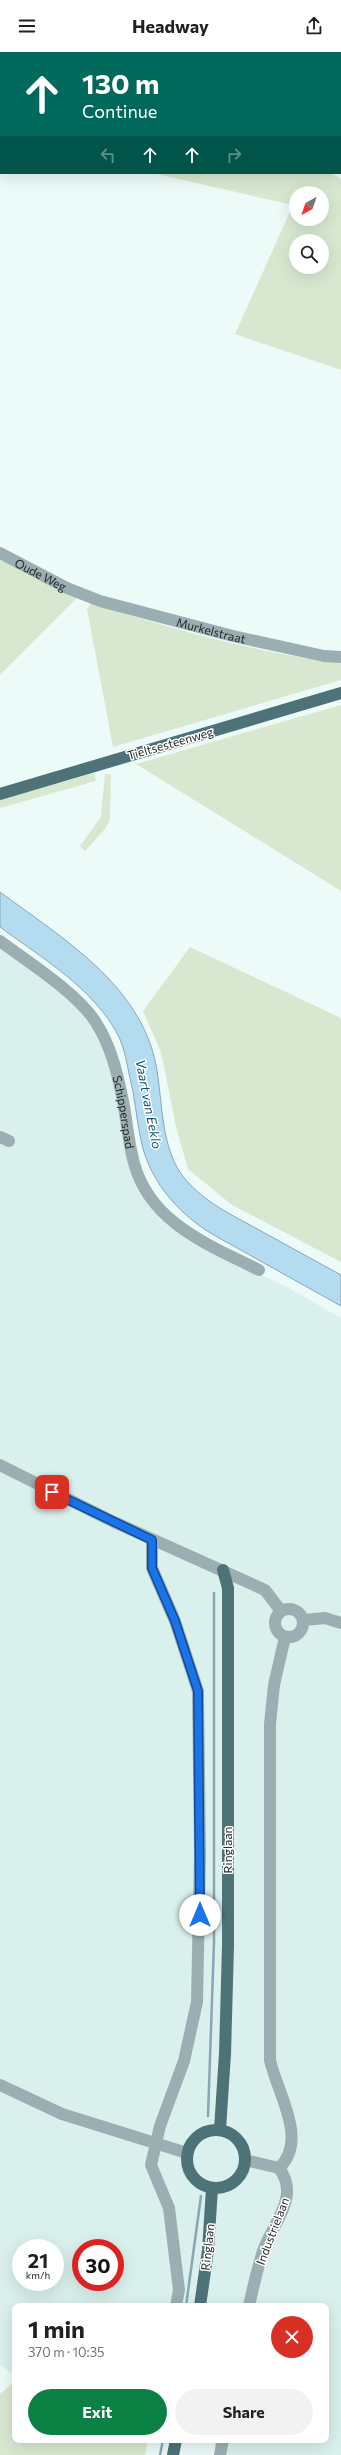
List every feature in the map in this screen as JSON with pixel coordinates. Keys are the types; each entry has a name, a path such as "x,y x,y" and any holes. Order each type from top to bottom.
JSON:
{"main road":[{"name":"Tieltsesteenweg","path":"0,794 341,693"},
{"name":"Ringlaan","path":"220,2129 225,2054 228,1946 228,1588 223,1570"},
{"path":"220,2129 236,2137 241,2143 245,2160 241,2175 235,2181 228,2186 212,2188 195,2180 190,2174 186,2160 190,2144 197,2136 207,2130 220,2129"},
{"name":"Ringlaan","path":"200,2303 208,2250 212,2188"},
{"path":"173,2455 175,2443"}],"street":[{"name":"Oude Weg","path":"0,553 83,595"},
{"name":"Murkelstraat","path":"83,595 233,636 324,656 341,657"},
{"name":"Schipperspad","path":"0,941 81,1003 95,1020 116,1065 134,1164 148,1194 170,1220 190,1236 259,1270"},
{"path":"0,1465 152,1540 223,1570 265,1590 281,1611"},
{"path":"152,1540 152,1568 175,1621 195,1676 198,1691 200,1915 197,2002 184,2061 154,2144 151,2165 170,2208 179,2290 177,2303"},
{"path":"281,1611 292,1609 300,1613 304,1620 303,1628 299,1634 285,1637"},
{"path":"281,1611 275,1623 276,1629 285,1637"},
{"path":"304,1620 325,1618 341,1623"},
{"path":"245,2160 279,2168 291,2152 292,2138 290,2122 274,2079 270,2060 270,1739 274,1685 285,1637"},
{"path":"0,2085 62,2114 154,2144 187,2153"},
{"name":"Industrielaan","path":"250,2303 264,2249 270,2239 287,2194 285,2176 279,2168"},
{"path":"220,2455 222,2443"}],"shaded area":[{"path":"0,945 74,1003 88,1018 105,1051 147,1200 165,1223 194,1243 289,1288 341,1318 341,2455 223,2455 214,2446 214,2443 329,2443 329,2303 12,2303 12,2373 0,2365"}],"green space":[{"path":"156,174 331,174 341,178 341,370 235,334 289,214 289,226 329,226 329,186 289,186 289,204"},
{"path":"0,560 77,598 0,675"},
{"path":"91,603 152,622 215,639 309,659 341,663 341,680 113,747 87,609"},
{"path":"341,705 341,891 136,764"},
{"path":"94,773 96,781 0,808 0,800"},
{"path":"105,774 111,774 110,819 105,829 85,851 80,846 101,817"},
{"path":"190,947 341,1018 341,1262 232,1205 188,1169 176,1127 161,1052 143,1011"},
{"path":"12,2384 12,2443 147,2443 145,2455 0,2455 0,2394"}],"water":[{"name":"Vaart van Eeklo","path":"0,892 48,927 95,965 116,987 134,1010 147,1036 156,1065 164,1124 171,1154 185,1179 193,1188 220,1208 341,1275 341,1306 212,1234 187,1215 165,1192 149,1166 144,1151 132,1085 119,1037 109,1020 82,989 50,963 0,927"}],"waterway":[{"path":"208,2116 214,1942 214,1593"},
{"path":"186,2303 201,2196"},
{"path":"160,2455 162,2443"}],"route":[{"path":"52,1492 152,1540 150,1553 152,1568 157,1583 175,1621 195,1676 198,1691 200,1768 200,1915"}]}
